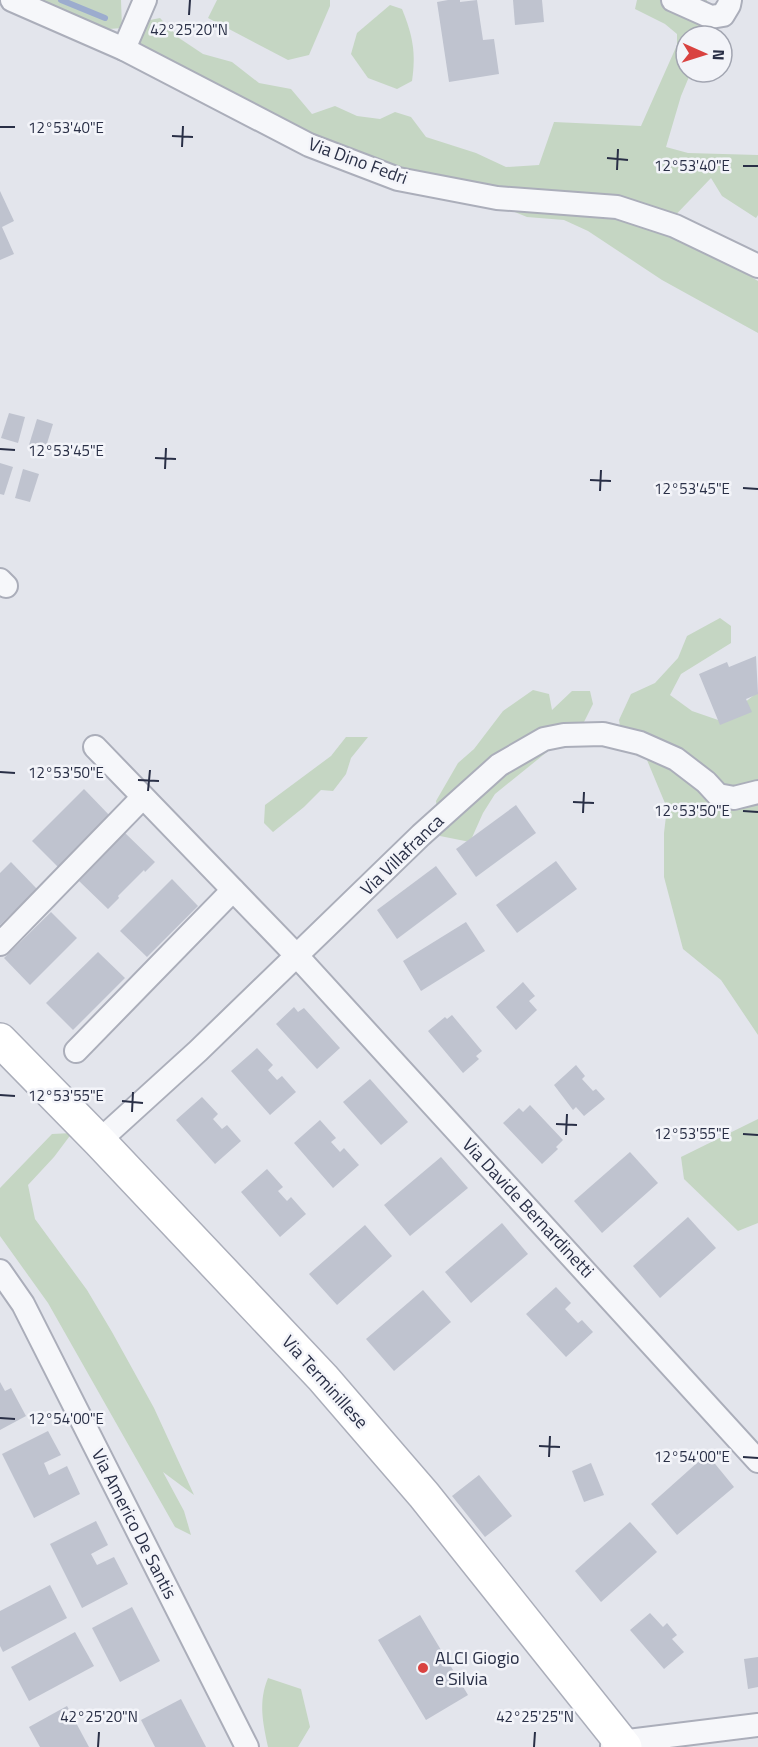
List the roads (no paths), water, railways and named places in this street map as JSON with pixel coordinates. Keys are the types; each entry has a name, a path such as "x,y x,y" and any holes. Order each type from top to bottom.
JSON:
{"main road":[{"name":"Via Terminillese","path":"0,1040 323,1378 424,1495 618,1745"}],"street":[{"name":"Via Dino Fedri","path":"12,0 124,48 309,145 398,179 497,198 617,207 675,226 758,266"},
{"path":"124,48 145,0"},
{"path":"673,0 711,17 723,15 729,5 729,0"},
{"name":"Via Villafranca","path":"99,1141 198,1051 422,835 499,765 544,739 564,735 603,734 640,743 676,759 706,782 718,795 734,798 758,792"},
{"name":"Via Davide Bernardinetti","path":"95,747 297,956 758,1461"},
{"path":"0,944 143,797"},
{"path":"76,1051 233,890"},
{"name":"Via Americo De Santis","path":"0,1271 23,1304 247,1747"},
{"path":"618,1745 758,1725"}],"waterway":[{"path":"61,0 105,18"}],"place":[{"name":"ALCI Giogio e Silvia","path":"423,1668"}]}
